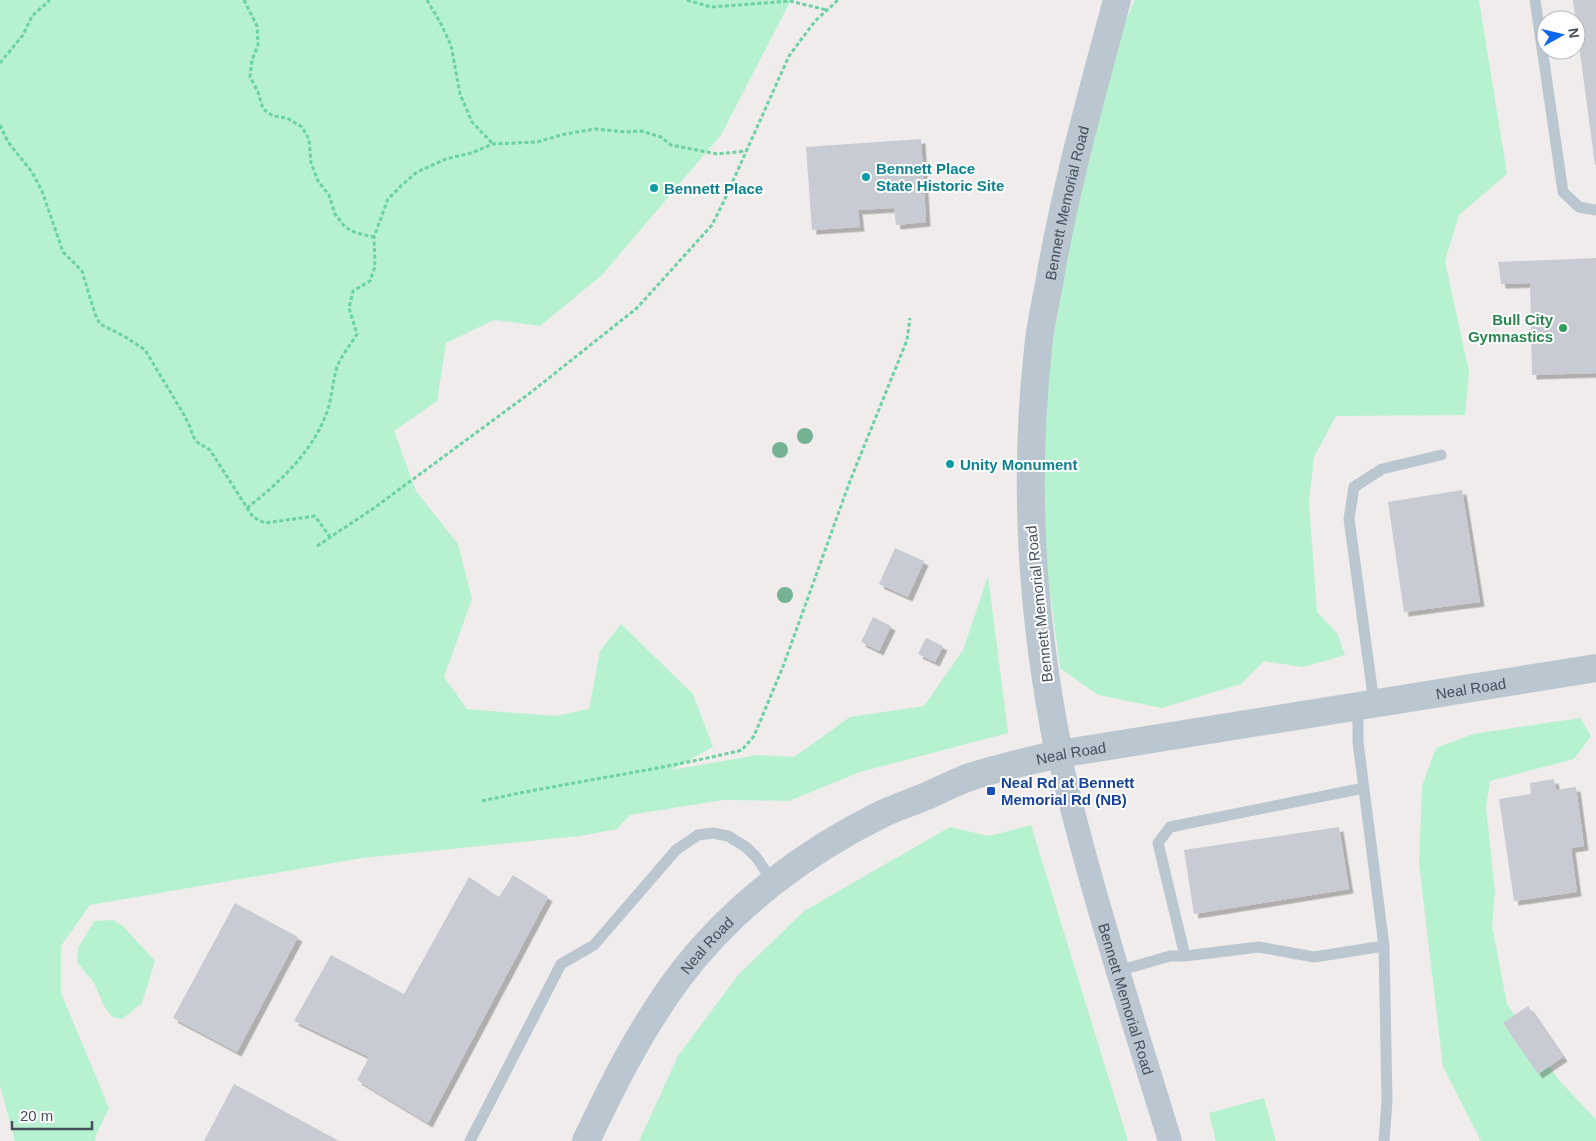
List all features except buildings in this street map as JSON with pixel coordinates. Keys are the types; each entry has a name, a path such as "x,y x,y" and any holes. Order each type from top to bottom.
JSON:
{"street":[{"name":"Bennett Memorial Road","path":"1117,0 1065,203 1038,347 1032,410 1030,526 1033,584 1040,644 1059,754 1079,838 1170,1141"},
{"name":"Neal Road","path":"586,1141 617,1076 647,1024 699,953 748,903 773,882 818,850 882,814 966,778 1059,754 1596,668"}],"lane":[{"path":"1535,0 1562,192 1579,207 1596,210"},
{"path":"1384,1141 1387,1101 1384,946 1358,742 1366,704 1349,519 1354,487 1382,469 1441,455"},
{"path":"1185,956 1158,843 1170,827 1364,788"},
{"path":"470,1141 561,964 594,946 676,850 698,835 713,833 728,836 746,847 773,882"},
{"path":"1118,971 1170,956 1260,948 1314,956 1384,946"}],"path":[{"path":"0,64 23,35 32,16 50,0"},
{"path":"244,0 257,26 258,45 252,60 250,77 258,92 263,109 273,116 287,118 302,127 309,139 311,163 318,182 329,194 336,214 345,226 356,233 374,237"},
{"path":"427,0 451,45 460,94 472,122 493,144"},
{"path":"687,0 711,7 790,1 827,10"},
{"path":"317,546 374,508 530,393 637,308 712,225 789,56 815,21 838,0"},
{"path":"0,124 8,142 32,172 42,191 63,252 82,271 95,314 100,324 124,336 145,350 183,413 191,428 192,435 197,442 210,450 253,518 265,523 315,516 330,537"},
{"path":"247,508 275,486 293,468 315,437 328,409 338,366 357,334 349,308 353,291 370,281 375,267 374,237 388,199 418,172 446,159 471,153 493,144 536,142 565,134 595,129 626,132 642,131 661,137 671,145 717,154 747,151"},
{"path":"482,801 542,787 597,779 742,750 754,736 784,664 850,481 907,340 910,318"}],"green space":[{"path":"0,0 791,0 721,135 602,275 540,326 494,320 446,343 437,401 394,431 416,491 458,544 472,599 444,677 467,709 556,716 589,709 600,651 621,624 693,694 713,747 671,770 757,755 794,757 850,717 924,706 963,650 988,576 1008,733 860,772 789,801 723,800 630,815 617,829 580,836 362,858 90,905 61,946 61,993 109,1108 95,1141 15,1141 0,1086"},
{"path":"1135,0 1479,0 1507,174 1459,215 1445,261 1469,372 1465,415 1336,416 1314,457 1309,502 1317,612 1337,633 1345,655 1303,667 1264,661 1241,684 1162,708 1098,695 1060,668 1033,464 1069,244 1120,32"},
{"path":"1580,718 1591,736 1574,759 1490,781 1486,807 1495,892 1492,926 1507,1004 1558,1079 1596,1120 1596,1141 1481,1141 1443,1067 1419,863 1422,786 1436,748 1473,734"},
{"path":"1031,825 1128,1141 639,1141 678,1056 738,975 804,911 950,827 989,836"},
{"path":"113,920 122,925 155,961 142,1003 122,1019 112,1017 104,1006 94,983 77,962 78,948 94,921"},
{"path":"1264,1098 1276,1141 1216,1141 1209,1113"}],"place":[{"name":"Bennett Place State Historic Site","path":"866,177"},
{"name":"Bennett Place","path":"654,188"},
{"name":"Bull City Gymnastics","path":"1563,328"},
{"name":"Unity Monument","path":"950,464"},
{"name":"Neal Rd at Bennett Memorial Rd (NB)","path":"991,791"}]}
